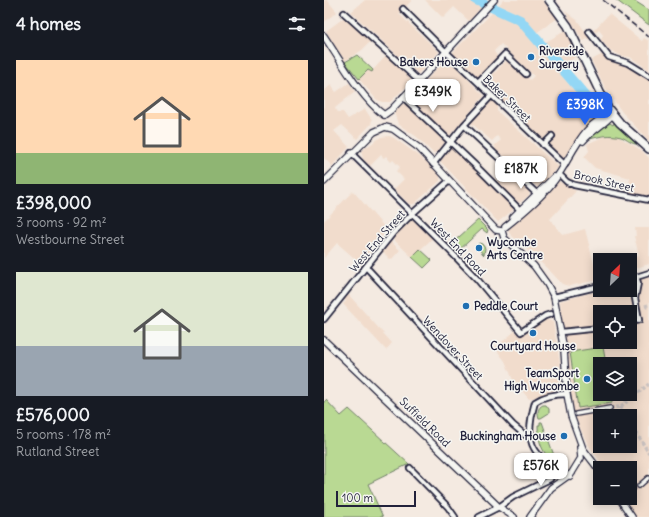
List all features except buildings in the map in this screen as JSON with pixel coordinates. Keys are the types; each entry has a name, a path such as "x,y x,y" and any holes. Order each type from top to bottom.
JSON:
{"main road":[{"path":"549,0 568,26 607,107 649,149"},
{"path":"613,114 625,121 649,142"}],"street":[{"path":"384,115 419,81 494,0"},
{"name":"Baker Street","path":"403,9 491,96 565,166"},
{"path":"344,13 419,81"},
{"path":"590,32 609,57 628,62 649,76"},
{"path":"324,36 361,91 375,108 384,115 385,127"},
{"path":"478,82 505,54 526,74"},
{"path":"433,164 450,141 491,96"},
{"path":"403,97 520,210"},
{"path":"324,182 351,153 374,132 385,127 393,129 419,148 496,230 503,229 524,213 541,197 565,166 578,142 586,132 604,116 613,114"},
{"path":"464,125 536,193"},
{"path":"543,145 552,136"},
{"name":"West End Road","path":"351,153 413,213 477,279 521,332 545,316 551,314"},
{"path":"559,174 536,193 503,229 504,238 534,266 554,297 566,369 568,417 582,449 593,463"},
{"name":"Brook Street","path":"559,174 567,182 574,185 649,200"},
{"name":"West End Street","path":"324,319 393,233 449,181"},
{"name":"Wendover Street","path":"366,267 513,425 525,435 531,434"},
{"path":"637,277 649,273"},
{"path":"554,297 593,288"},
{"path":"637,309 639,320 637,320"},
{"path":"561,332 593,329"},
{"name":"Suffield Road","path":"324,340 499,507 514,517"},
{"path":"479,517 499,507 513,497 550,479 553,474 552,470 542,460 533,447 531,434 532,414 535,402 541,398 566,394"},
{"path":"576,414 610,408"},
{"path":"530,517 551,488 570,476 581,464 583,460 582,449"},
{"path":"570,476 582,458 582,449"},
{"path":"583,460 588,460 593,465"},
{"path":"410,468 448,507 455,517"},
{"path":"638,486 648,478"},
{"path":"624,505 632,517"}],"shaded area":[{"path":"324,0 327,0 337,12 324,22"},
{"path":"365,0 412,0 399,14 439,52 418,74 351,12"},
{"path":"425,0 474,0 482,6 469,21 454,7 443,18"},
{"path":"503,0 542,0 558,18 536,33 524,20 512,11 499,5"},
{"path":"495,10 512,17 536,41 597,118 597,121 566,159 564,159 486,86 486,82 506,61 514,68 516,67 530,80 534,76 501,44 494,51 498,58 478,78 452,54"},
{"path":"565,11 577,20 590,38 583,41"},
{"path":"609,14 642,41 644,38 649,41 649,70 630,57 622,56 610,50 601,40 603,35 599,30 597,32 593,31"},
{"path":"345,17 371,41 362,50 345,61 326,31"},
{"path":"565,31 578,55 563,66 544,43"},
{"path":"603,54 617,63 629,65 649,79 649,141 622,112 606,89 591,60"},
{"path":"386,56 411,79 411,82 390,102 382,102 376,99 359,79 368,70 372,71"},
{"path":"449,60 484,96 450,135 446,135 413,102 412,97 444,61"},
{"path":"349,83 355,92 335,108 338,112 343,112 348,119 365,109 372,120 371,124 357,139 342,125 334,131 349,147 332,166 324,158 324,91 331,85 336,92"},
{"path":"491,101 497,104 497,111 559,167 538,188 504,156 494,149 496,147 494,146 501,140 497,136 492,141 470,122"},
{"path":"402,104 408,105 445,142 438,152 433,153 417,137 398,124 394,112"},
{"path":"614,132 619,137 641,150 649,158 649,196 627,193 630,178 595,168 584,157 589,151 587,144"},
{"path":"389,136 421,157 424,161 426,160 440,176 440,181 414,204 409,204 394,189 404,179 396,171 400,167 393,160 391,162 386,156 384,158 381,155 370,166 363,159 361,151 381,137"},
{"path":"450,147 454,147 513,207 513,210 498,222 441,162 441,159"},
{"path":"509,171 529,191 529,195 521,202 517,202 497,182"},
{"path":"558,181 576,191 550,219 563,235 585,229 593,260 593,281 569,286 562,284 509,233 508,227 521,217"},
{"path":"353,191 387,230 360,263 337,243 324,258 324,221"},
{"path":"408,220 414,220 433,238 412,257 392,238"},
{"path":"635,228 649,228 649,264 637,268 637,256 639,255 634,236 636,236"},
{"path":"390,241 400,250 391,260 382,251"},
{"path":"649,275 649,517 636,517 628,505 637,505 637,461 599,461 594,453 637,453 637,409 593,409 593,452 587,443 572,410 560,301 593,292 593,297 637,297 637,279"},
{"path":"347,293 392,343 386,350 343,304 346,301 343,298"},
{"path":"546,319 553,322 561,374 559,387 554,391 529,399 513,380 505,361 495,348 515,331 520,336"}],"green space":[{"path":"616,0 633,0 649,10 649,25"},
{"path":"357,55 373,70 372,72 368,70 359,79 345,62"},
{"path":"610,123 613,125 614,123 638,144 632,143 621,137 613,136 601,136 590,139 595,133"},
{"path":"478,220 488,230 487,233 482,229 457,252 450,245"},
{"path":"479,243 485,248 484,255 476,246"},
{"path":"420,249 432,260 424,268 412,257"},
{"name":"TeamSport High Wycombe","path":"593,349 603,349 605,357 593,357 593,401 612,401 612,403 578,408 570,352"},
{"path":"326,400 341,416 349,409 409,464 368,484 383,517 324,517 324,402"},
{"path":"543,405 546,405 549,409 549,413 539,418 538,410"},
{"path":"540,422 542,422 556,461 555,462 552,462 548,458 541,445 538,431 538,425 540,425"}],"waterway":[{"path":"476,0 520,20 589,100"}],"tunnel":[{"path":"646,304 647,307 649,307"},
{"path":"610,408 620,407 649,384"},
{"path":"637,434 649,453"}],"railway":[{"path":"603,0 649,37"}],"place":[{"name":"Riverside Surgery","path":"531,57"},
{"name":"Bakers House","path":"476,62"},
{"name":"Wycombe Arts Centre","path":"479,248"},
{"name":"Peddle Court","path":"466,306"},
{"name":"Courtyard House","path":"533,333"},
{"name":"TeamSport High Wycombe","path":"587,379"},
{"name":"Buckingham House","path":"564,436"}]}
